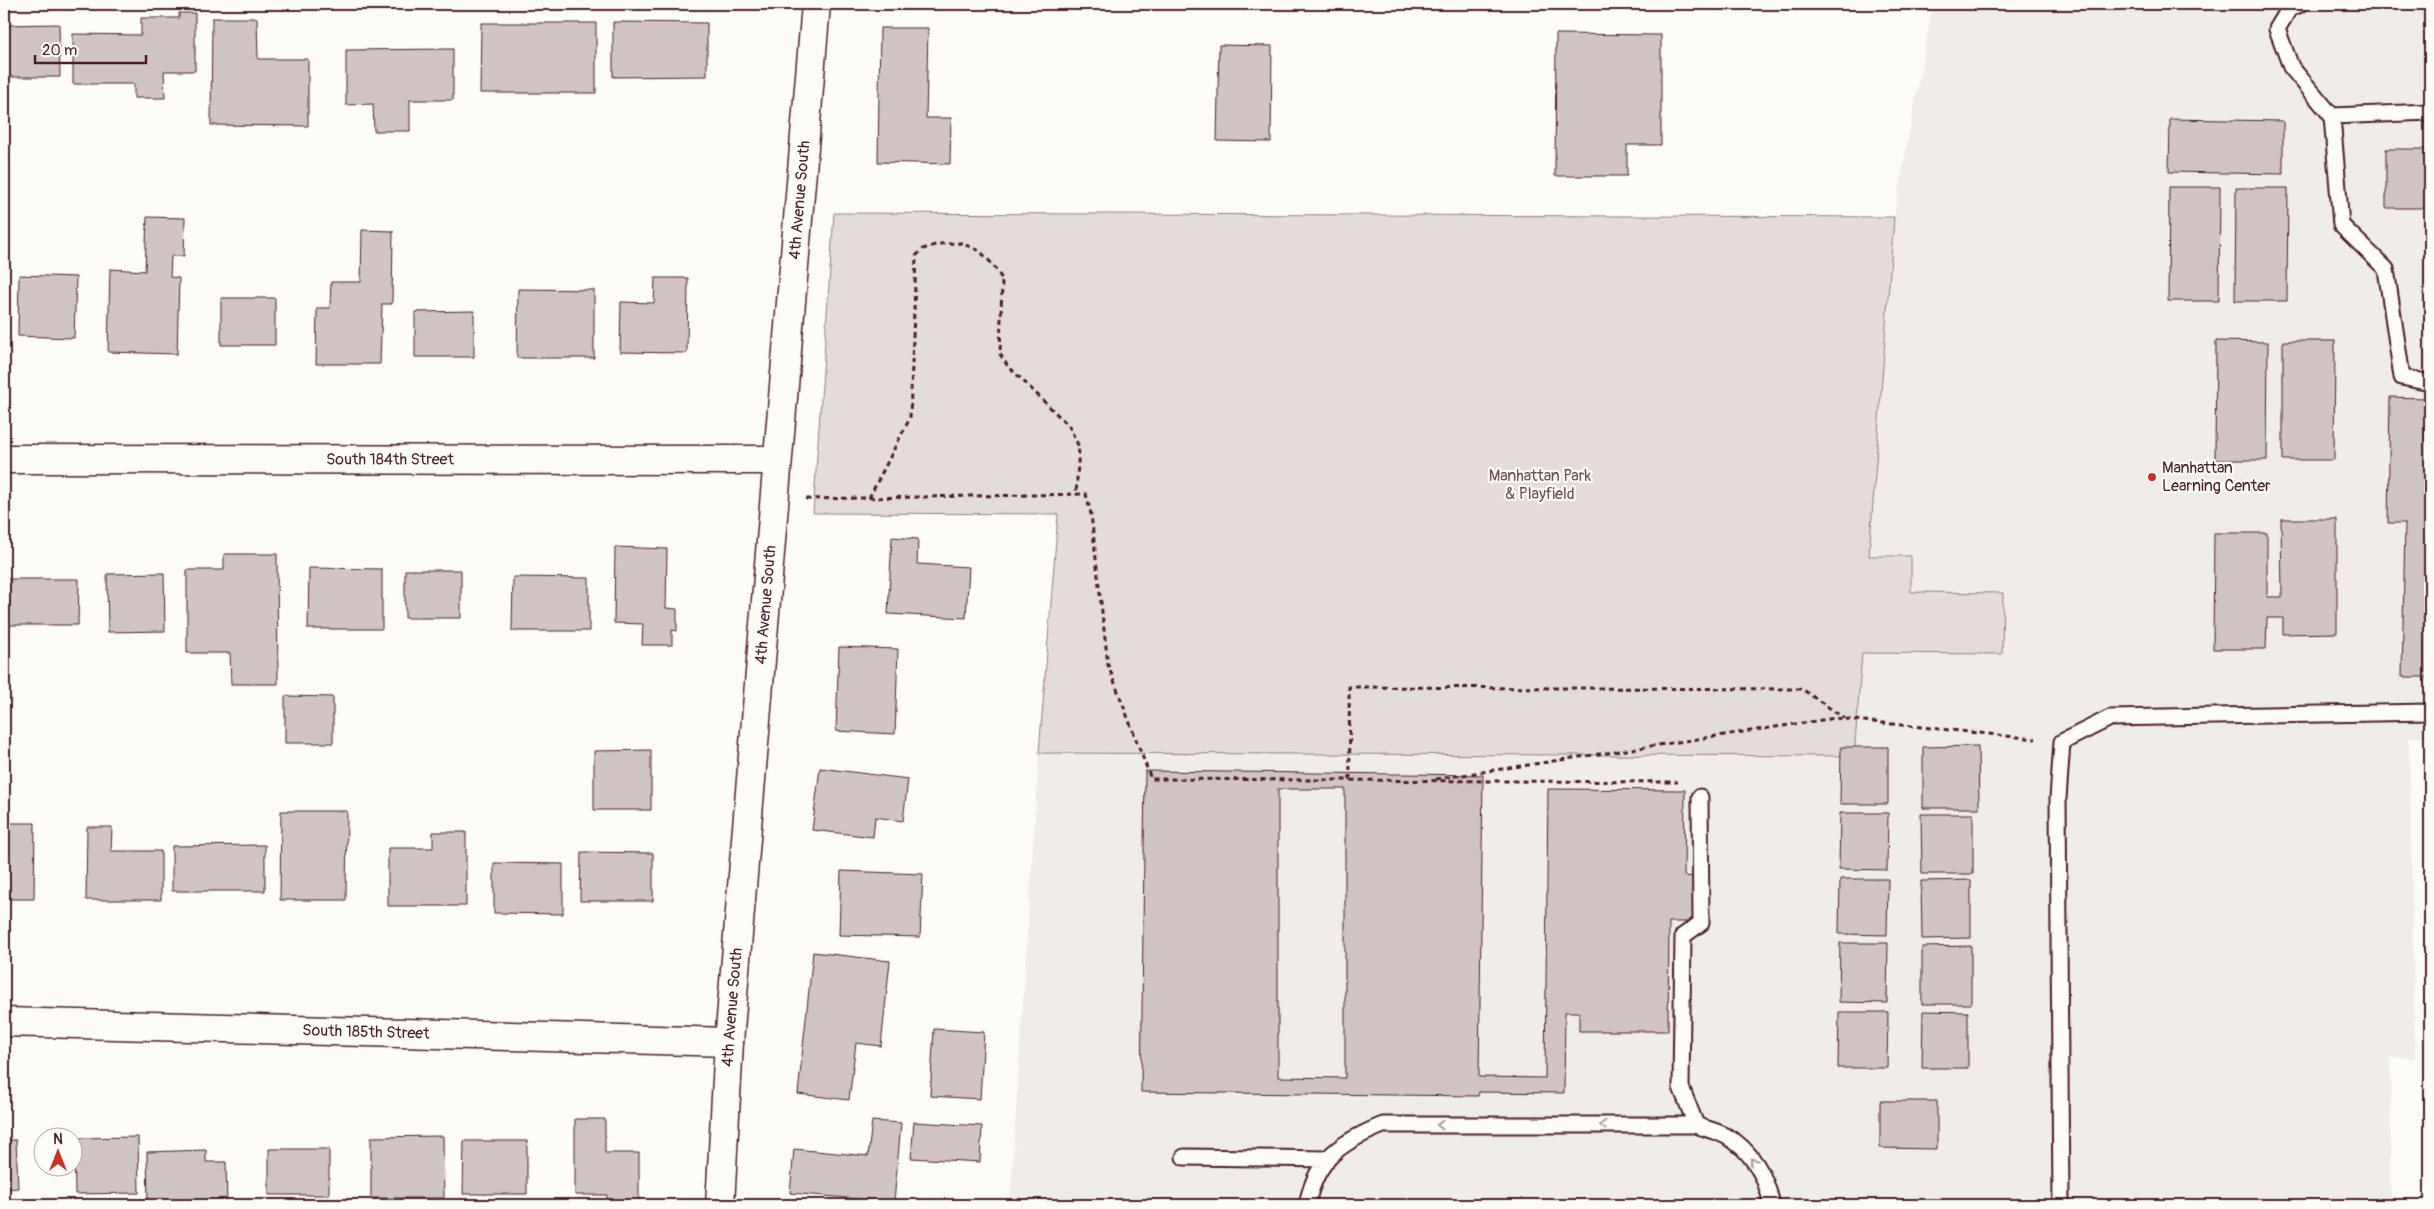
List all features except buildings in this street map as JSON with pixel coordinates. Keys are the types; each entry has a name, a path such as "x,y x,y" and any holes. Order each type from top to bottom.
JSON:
{"street":[{"name":"4th Avenue South","path":"720,1205 729,1042 776,460 816,4"},
{"name":"South 184th Street","path":"4,459 776,460"},
{"name":"South 185th Street","path":"4,1022 729,1042"}],"lane":[{"path":"2300,4 2288,9 2277,29 2291,67 2332,116 2341,225 2386,269 2402,377 2430,383"},
{"path":"2332,116 2430,112"},
{"path":"2061,1205 2058,799 2062,742 2110,718 2430,712"},
{"path":"1696,1125 1681,1087 1683,936 1701,923 1700,796"},
{"path":"1307,1205 1310,1188 1327,1159 1352,1138 1383,1125 1696,1125 1726,1136 1751,1157 1768,1184 1772,1205"},
{"path":"1184,1157 1327,1159"}],"path":[{"path":"869,498 910,418 916,256 923,249 938,244 961,243 980,251 1002,278 1000,354 1007,365 1068,426 1078,447 1076,495"},
{"path":"773,500 1086,494 1091,514 1108,664 1151,779 1686,782 1700,796"},
{"path":"1350,780 1349,687 1802,689 1844,719"},
{"path":"1425,780 1826,720 1844,719 2062,742"}],"shaded area":[{"name":"Manhattan Learning Center","path":"1933,4 2430,4 2430,737 2409,737 2415,1058 2391,1058 2390,1205 1010,1205 1039,753 1854,756 1894,217"}],"green space":[{"name":"Manhattan Park & Playfield","path":"834,213 1894,217 1869,556 1911,556 1911,592 2003,593 2002,654 1862,653 1854,756 1039,753 1058,514 813,513"}],"place":[{"name":"Manhattan Learning Center","path":"2152,477"}]}
